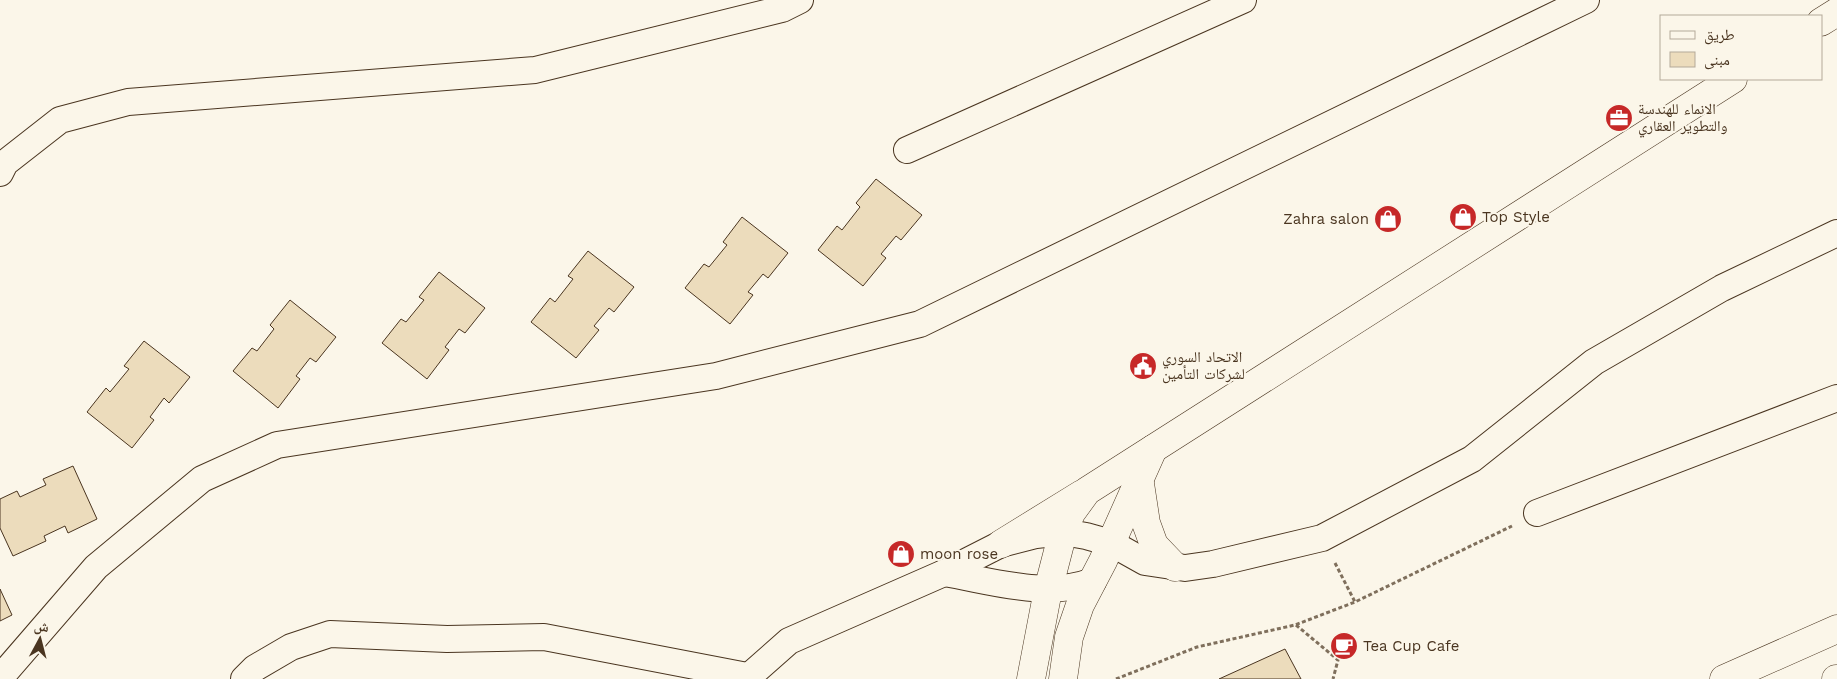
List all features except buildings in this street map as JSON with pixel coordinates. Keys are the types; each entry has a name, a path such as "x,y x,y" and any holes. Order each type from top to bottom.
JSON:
{"street":[{"path":"0,173 5,163 60,120 128,102 535,70 782,9 800,0"},
{"path":"907,150 1243,0"},
{"path":"0,678 96,567 202,479 277,446 716,376 920,324 1586,0"},
{"path":"1822,21 1837,12"},
{"path":"244,679 255,668 291,647 330,634 447,639 544,637 747,678 789,641 944,573 1001,544 1152,450 1731,80"},
{"path":"1001,544 1036,535 1063,532 1086,536 1110,544 1145,562 1185,568 1213,564 1322,538 1472,459 1594,362 1722,288 1837,232"},
{"path":"1537,513 1837,398"},
{"path":"1063,679 1069,637 1080,604 1093,581 1152,450"},
{"path":"1139,476 1141,500 1154,545 1176,567"},
{"path":"1031,679 1048,590 1063,532 1071,513 1087,490"},
{"path":"944,573 1048,590 1080,586 1093,581"},
{"path":"1724,679 1837,629"}],"path":[{"path":"1116,679 1196,647 1295,625 1354,602 1537,513"},
{"path":"1322,538 1354,602"},
{"path":"1295,625 1338,660 1333,679"}],"place":[{"name":"الانماء للهندسة والتطوير العقاري","path":"1619,118"},
{"name":"Top Style","path":"1463,217"},
{"name":"Zahra salon","path":"1388,219"},
{"name":"الاتحاد السوري لشركات التأمين","path":"1143,366"},
{"name":"moon rose","path":"901,554"},
{"name":"Tea Cup Cafe","path":"1344,646"}]}
